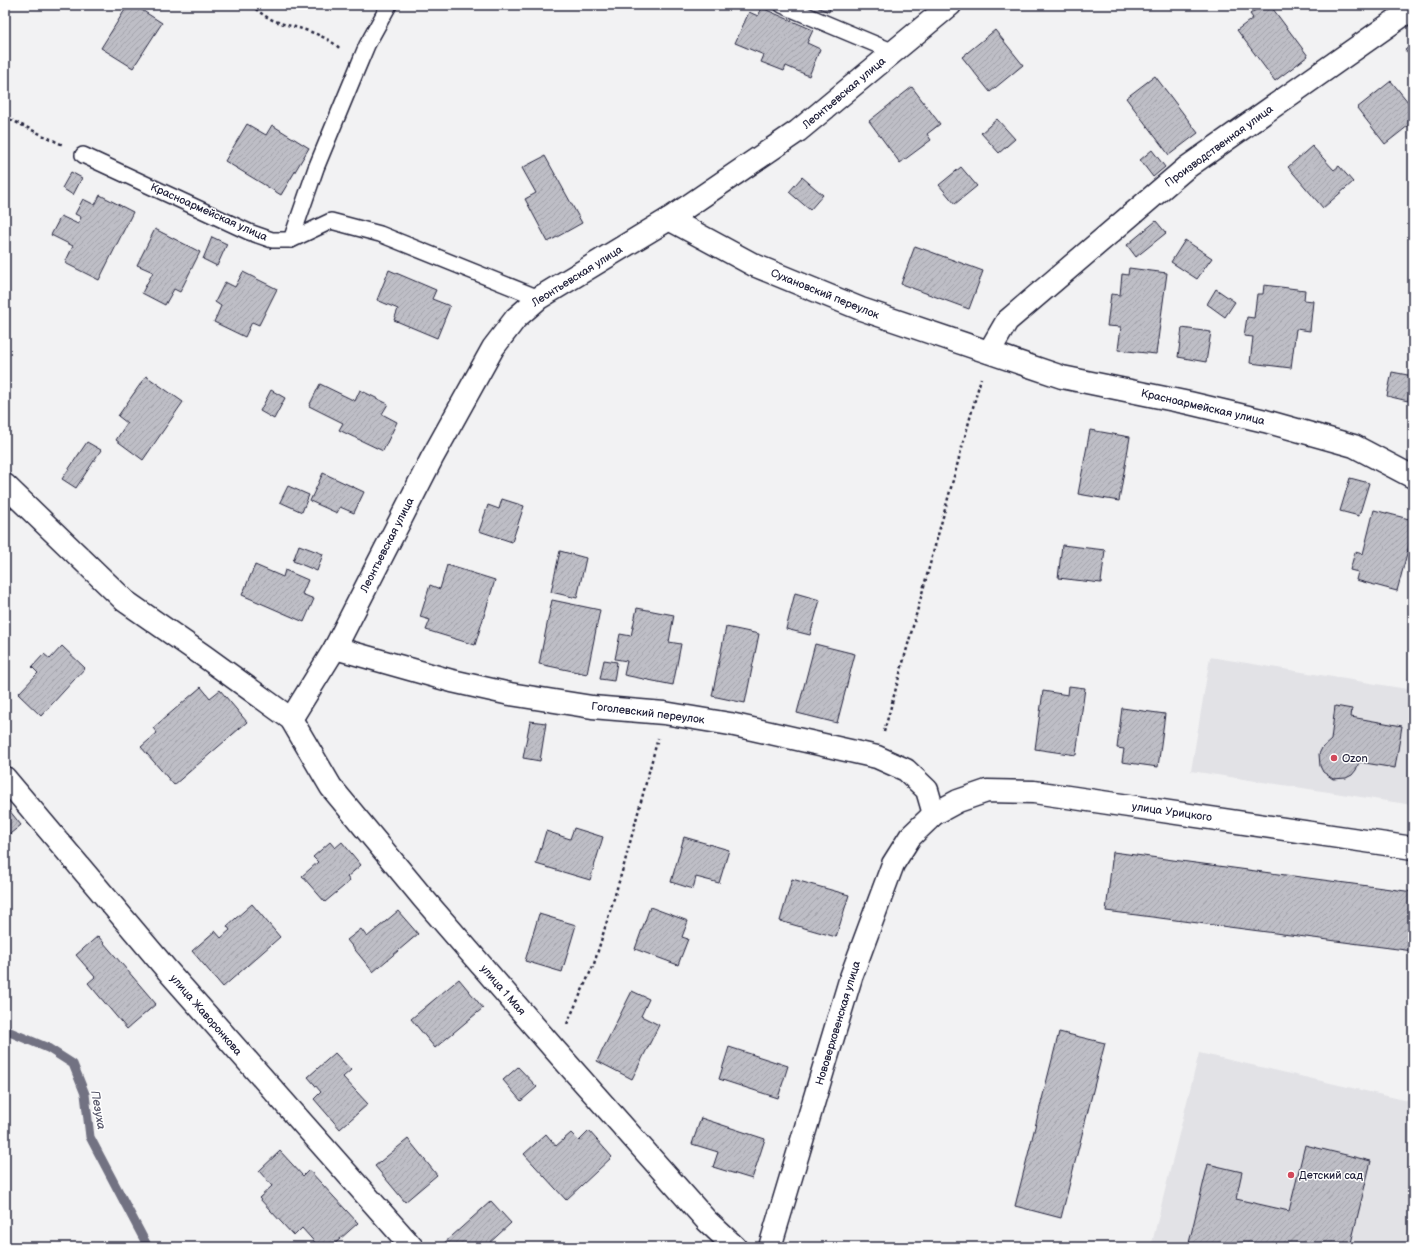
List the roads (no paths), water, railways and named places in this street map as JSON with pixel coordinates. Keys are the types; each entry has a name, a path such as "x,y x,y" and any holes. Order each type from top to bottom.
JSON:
{"street":[{"name":"Леонтьевская улица","path":"291,718 335,648 432,458 493,348 516,318 539,298 668,220 798,131 950,5"},
{"name":"Производственная улица","path":"989,352 1007,321 1186,168 1413,8"},
{"name":"Сухановский переулок","path":"668,220 754,265 847,304 989,352"},
{"name":"Красноармейская улица","path":"989,352 1062,378 1227,412 1354,446 1413,477"},
{"path":"5,485 125,601 291,718"},
{"name":"Гоголевский переулок","path":"335,648 452,682 510,694 592,707 664,714 730,724 877,757 906,770 927,790 934,814"},
{"name":"улица 1 Мая","path":"291,718 331,787 423,898 707,1222 735,1247"},
{"name":"улица Жаворонкова","path":"5,778 167,970 412,1247"},
{"name":"улица Урицкого","path":"934,814 958,801 987,791 1034,792 1413,848"},
{"name":"Нововерховенская улица","path":"770,1247 851,977 890,871 910,837 934,814"}],"lane":[{"path":"291,240 316,168 367,45 389,5"},
{"path":"782,5 894,52"},
{"name":"Красноармейская улица","path":"83,154 249,232 272,240 291,240 331,221 380,234 539,298"}],"waterway":[{"name":"Пезуха","path":"5,1030 48,1048 73,1064 85,1094 90,1137 148,1247"}],"place":[{"name":"Ozon","path":"1334,758"},
{"name":"Детский сад","path":"1291,1175"}]}
